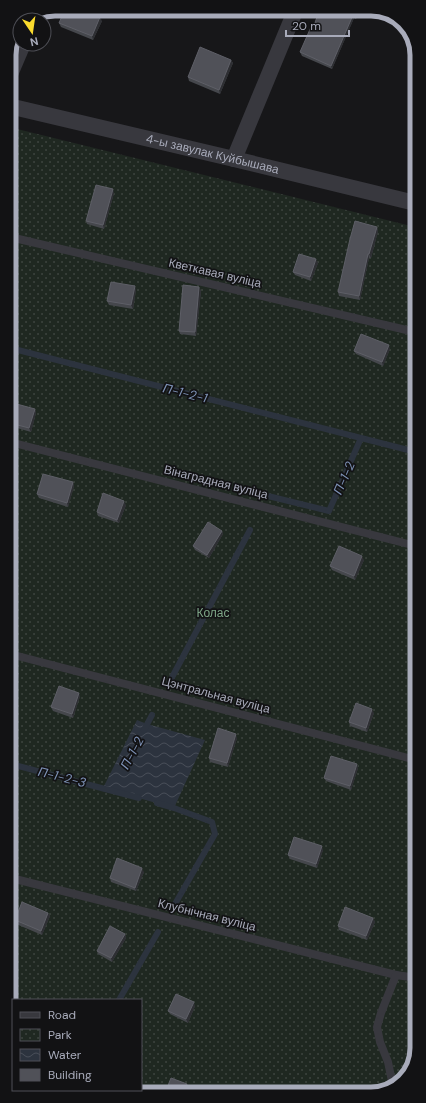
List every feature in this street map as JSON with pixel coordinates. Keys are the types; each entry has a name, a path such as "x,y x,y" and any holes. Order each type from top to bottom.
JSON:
{"street":[{"path":"234,159 293,16"},
{"name":"4-ы завулак Куйбышава","path":"16,108 410,202"}],"lane":[{"name":"Кветкавая вуліца","path":"16,238 410,331"},
{"name":"Вінаградная вуліца","path":"16,444 410,544"},
{"name":"Цэнтральная вуліца","path":"16,656 410,758"},
{"name":"Клубнічная вуліца","path":"16,879 396,975 410,977"},
{"path":"392,1081 388,1062 380,1042 377,1027 396,975"}],"green space":[{"name":"Колас","path":"16,129 410,226 410,1048 408,1060 402,1072 395,1079 383,1085 371,1087 142,1087 142,999 16,999"}],"water":[{"path":"137,720 205,740 174,808 103,788"}],"building":[{"path":"62,16 100,17 92,36 59,23"},
{"path":"317,16 353,16 331,66 300,52 311,27 313,28"},
{"path":"200,47 231,60 219,90 188,77"},
{"path":"96,185 113,189 103,225 86,221"},
{"path":"355,221 377,227 368,254 359,296 338,292"},
{"path":"299,254 316,259 310,277 293,272"},
{"path":"111,282 135,286 131,305 107,301"},
{"path":"183,285 199,287 195,332 179,331"},
{"path":"361,334 389,345 382,362 354,351"},
{"path":"16,404 35,409 29,428 16,425"},
{"path":"43,474 73,482 67,503 37,494"},
{"path":"103,493 124,501 117,520 97,512"},
{"path":"208,522 222,531 207,555 193,546"},
{"path":"339,546 362,556 354,576 330,566"},
{"path":"59,686 79,693 72,714 51,707"},
{"path":"356,703 372,709 366,728 349,722"},
{"path":"218,728 236,734 227,763 209,758"},
{"path":"331,756 357,764 350,786 324,778"},
{"path":"294,837 322,846 316,864 288,855"},
{"path":"117,858 142,868 135,888 110,878"},
{"path":"22,902 48,913 41,931 16,920"},
{"path":"345,907 373,918 366,936 338,926"},
{"path":"110,926 125,934 111,958 97,951"},
{"path":"176,994 194,1002 186,1019 168,1011"},
{"path":"171,1078 187,1084 186,1087 167,1087"}],"waterway":[{"name":"П-1-2-1","path":"16,350 361,438"},
{"name":"П-1-2","path":"268,496 329,511 361,438 410,450"},
{"name":"П-1-2","path":"169,683 250,530"},
{"name":"П-1-2","path":"144,730 152,715"},
{"name":"П-1-2-3","path":"16,765 139,798"},
{"path":"157,803 212,822 215,834 175,904"},
{"path":"120,999 158,932"}]}
